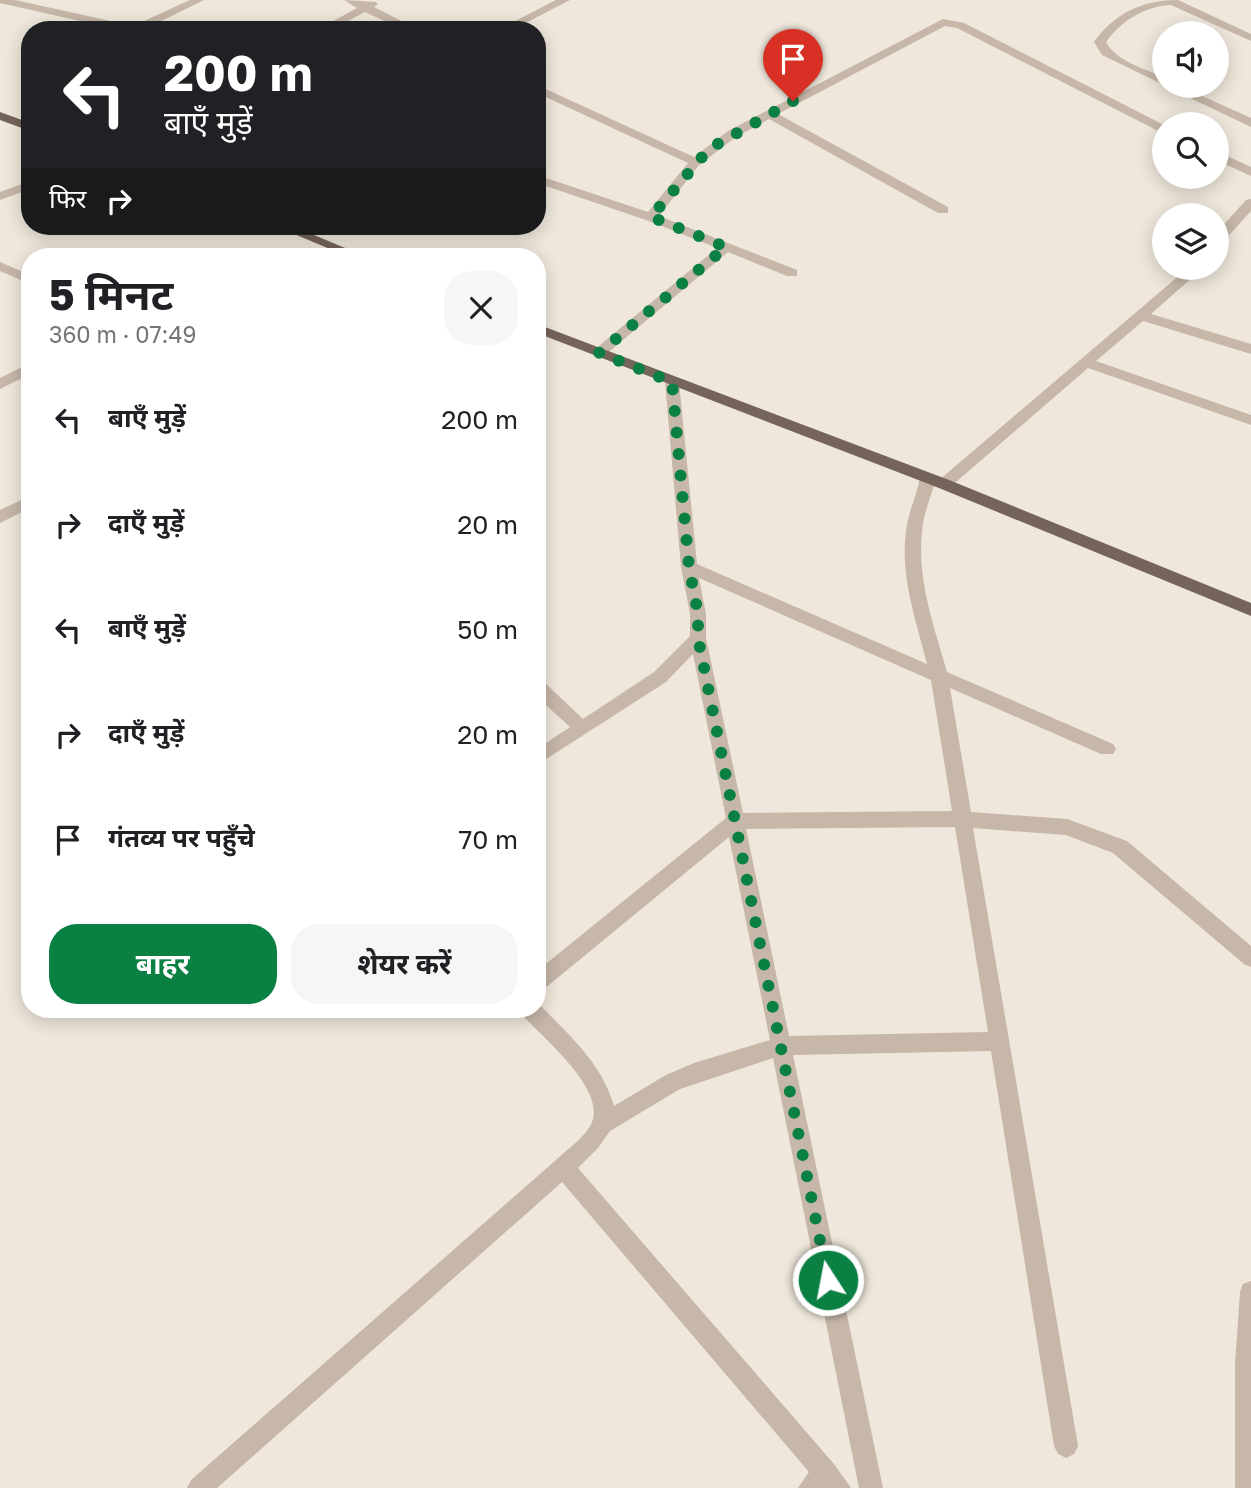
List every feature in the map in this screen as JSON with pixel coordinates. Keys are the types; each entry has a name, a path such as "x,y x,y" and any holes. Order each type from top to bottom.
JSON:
{"main road":[{"path":"0,116 21,124"},
{"path":"304,235 337,248"},
{"path":"546,332 936,481 1251,610"}],"street":[{"path":"153,21 198,0"},
{"path":"349,0 395,21"},
{"path":"339,21 380,0"},
{"path":"522,21 565,0"},
{"path":"9,1 100,21"},
{"path":"1152,76 1106,53 1100,43 1106,33 1152,3 1162,1 1172,2 1214,21"},
{"path":"651,217 695,162 732,134 934,26 952,22 1152,124"},
{"path":"1229,28 1251,38"},
{"path":"546,92 695,162"},
{"path":"1197,98 1251,123"},
{"path":"769,114 943,210"},
{"path":"1229,161 1251,172"},
{"path":"546,182 651,217 792,273"},
{"path":"0,196 21,188"},
{"path":"1229,228 1251,203"},
{"path":"599,353 726,247"},
{"path":"3,272 21,277"},
{"path":"1066,1446 939,676 915,587 912,564 914,529 936,481 1142,316 1182,280"},
{"path":"1142,316 1251,349"},
{"path":"1085,362 1251,420"},
{"path":"0,384 21,373"},
{"path":"672,382 689,567 698,614 698,638 871,1488"},
{"path":"0,517 21,506"},
{"path":"689,567 1107,748"},
{"path":"546,752 660,677 698,638"},
{"path":"546,694 582,728"},
{"path":"546,976 735,821 963,819 1068,827 1120,847 1251,958"},
{"path":"538,1018 597,1083 606,1106 603,1124"},
{"path":"199,1488 563,1167 587,1145 603,1124 673,1082 701,1070 781,1046 999,1041"},
{"path":"563,1167 825,1483"},
{"path":"1247,1488 1246,1364 1251,1292"}],"route":[{"path":"793,101 709,149 695,162 651,217 726,247 599,353 672,382 689,567 698,614 698,638 828,1280"}]}
